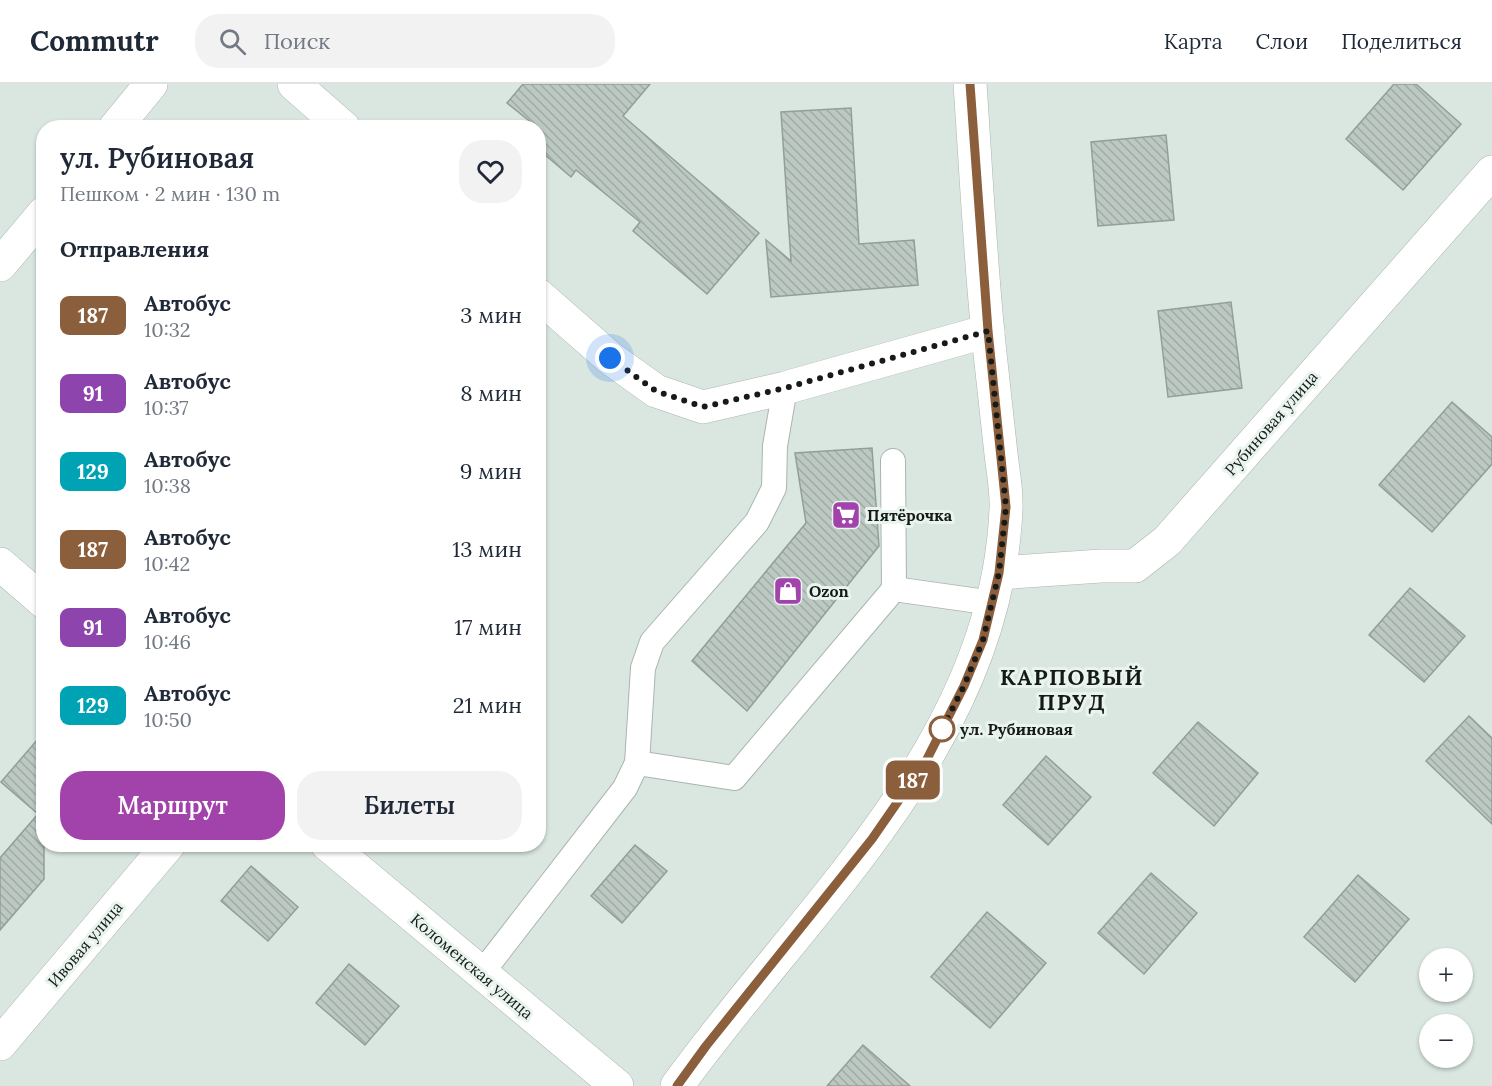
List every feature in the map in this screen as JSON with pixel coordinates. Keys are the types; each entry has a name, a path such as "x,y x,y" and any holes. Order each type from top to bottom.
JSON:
{"street":[{"path":"122,120 151,84"},
{"path":"294,84 335,120"},
{"path":"677,1086 706,1046 872,839 926,761 964,686 983,640 996,588 1006,507 988,331 970,84"},
{"name":"Рубиновая улица","path":"996,588 1101,566 1134,566 1167,541 1492,172"},
{"path":"0,265 36,222"},
{"path":"546,302 610,358 656,391 703,407 785,388 988,331"},
{"path":"0,564 36,595"},
{"name":"Ивовая улица","path":"0,1044 162,852"},
{"name":"Коломенская улица","path":"336,852 617,1086"}],"lane":[{"path":"481,974 626,788 637,763 643,668 652,642 757,522 774,488 775,446 785,388"},
{"path":"637,763 734,778 894,589 893,461"},
{"path":"894,589 996,588"}],"building":[{"path":"523,84 650,84 623,116 759,233 707,294 633,231 640,222 576,170 571,177 546,156 546,120 528,120 507,103"},
{"path":"1394,84 1416,84 1461,124 1403,190 1346,139"},
{"path":"851,108 859,244 914,240 918,285 771,297 766,240 791,261 781,112"},
{"path":"1166,135 1174,220 1098,226 1091,142"},
{"path":"1231,302 1242,388 1168,397 1158,311"},
{"path":"1452,402 1492,437 1492,464 1432,532 1379,485"},
{"path":"872,448 879,546 747,711 692,661 806,523 795,453"},
{"path":"1410,588 1465,636 1424,682 1369,635"},
{"path":"1469,716 1492,738 1492,824 1426,761"},
{"path":"1198,722 1258,773 1214,826 1153,773"},
{"path":"36,741 36,812 1,782"},
{"path":"1046,756 1091,797 1048,845 1003,805"},
{"path":"36,816 36,852 44,852 44,879 0,930 0,858"},
{"path":"635,845 667,871 622,923 591,896"},
{"path":"251,866 298,907 268,941 221,901"},
{"path":"1151,873 1197,913 1144,974 1098,933"},
{"path":"1358,875 1409,919 1355,982 1304,937"},
{"path":"987,912 1046,963 990,1028 931,977"},
{"path":"349,964 399,1006 365,1045 316,1003"},
{"path":"863,1045 910,1086 827,1086"}],"bus line":[{"name":"187","path":"677,1086 706,1046 872,839 926,761 964,686 983,640 999,573 1006,507 988,331 970,84"}],"place":[{"name":"Пятёрочка","path":"846,515"},
{"name":"Ozon","path":"788,591"},
{"name":"ул. Рубиновая","path":"942,729"}],"district":[{"name":"КАРПОВЫЙ ПРУД","path":"1072,690"}],"route":[{"path":"610,358 656,391 703,407 785,388 988,331 1006,507 999,573 983,640 964,686 942,729"}]}
